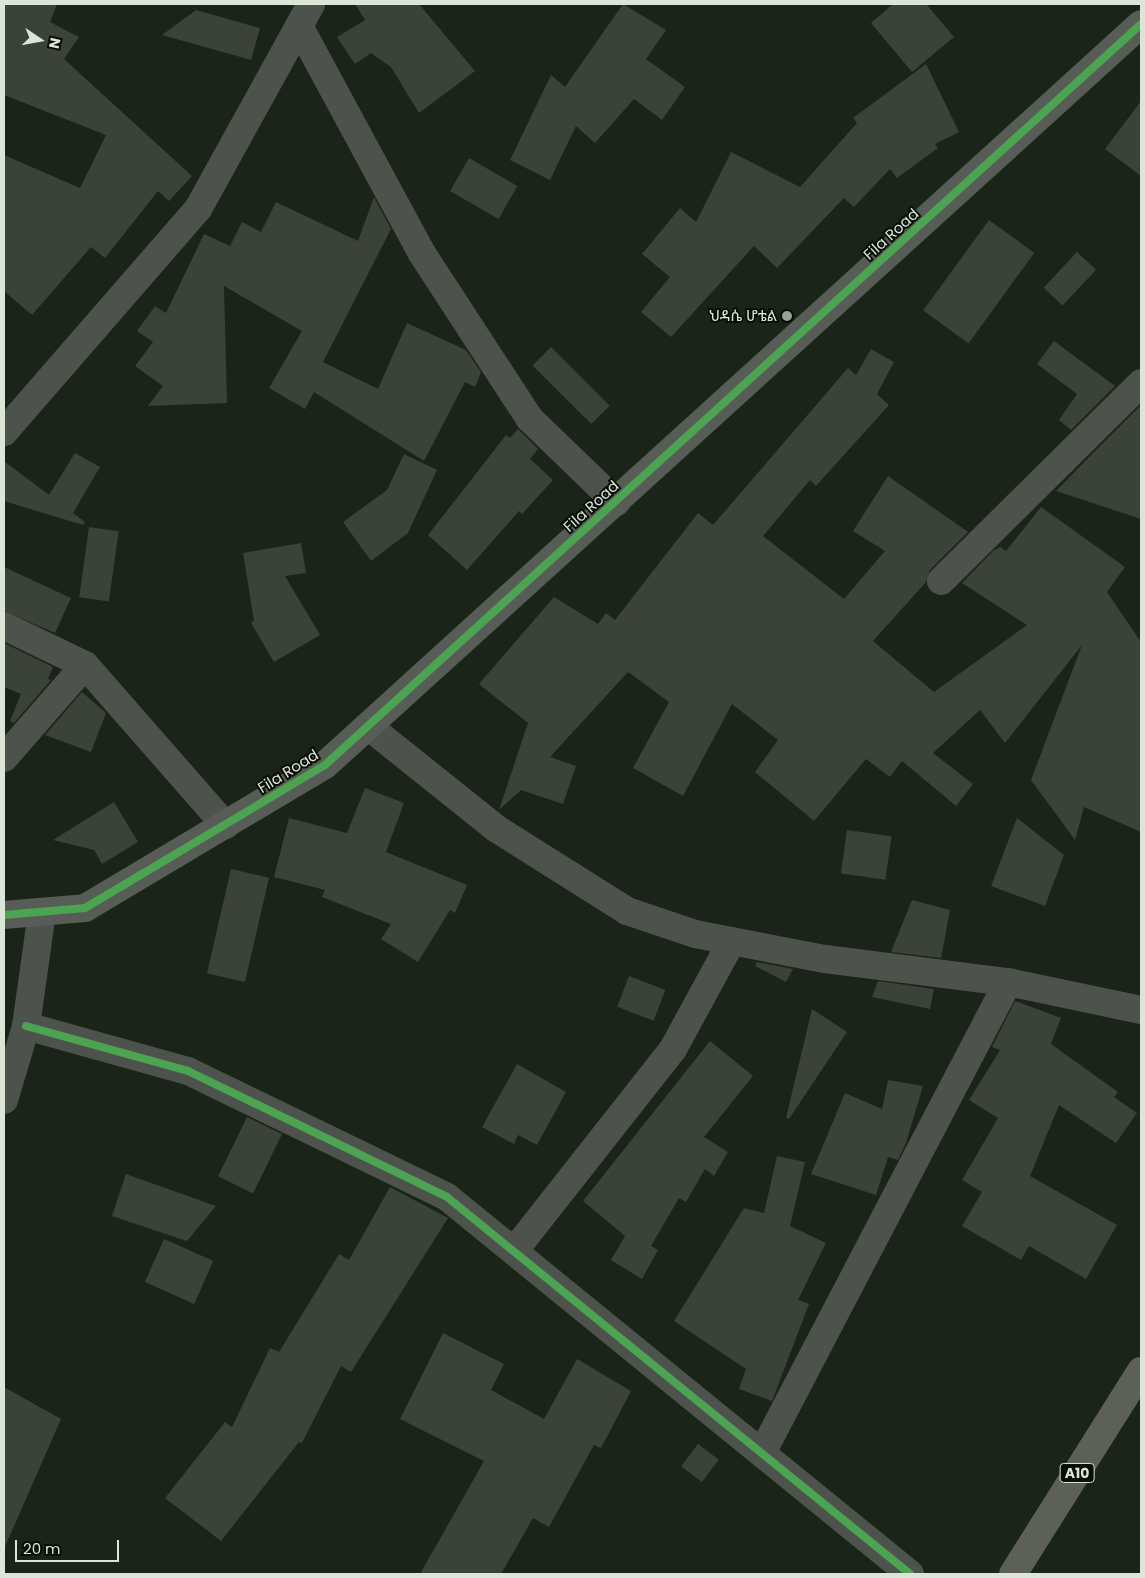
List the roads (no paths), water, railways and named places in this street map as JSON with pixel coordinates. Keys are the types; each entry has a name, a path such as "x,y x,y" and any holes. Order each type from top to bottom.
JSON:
{"highway":[{"name":"A10","path":"1013,1574 1141,1371"}],"street":[{"path":"4,432 198,209 305,15"},
{"path":"305,15 421,252 530,419 616,502"},
{"name":"Fila Road","path":"4,915 85,908 325,765 1141,24"},
{"path":"941,581 1141,382"},
{"path":"4,626 85,665 225,825"},
{"path":"4,758 85,665"},
{"path":"368,726 497,829 627,911 732,941 826,959 1008,982 1141,1010"},
{"path":"4,1100 26,1026 42,912"},
{"path":"514,1251 673,1049 732,941"},
{"path":"762,1453 1008,982"},
{"path":"26,1026 188,1071 447,1197 910,1574"}],"place":[{"name":"ህዳሴ ሆቴል","path":"787,316"}]}
